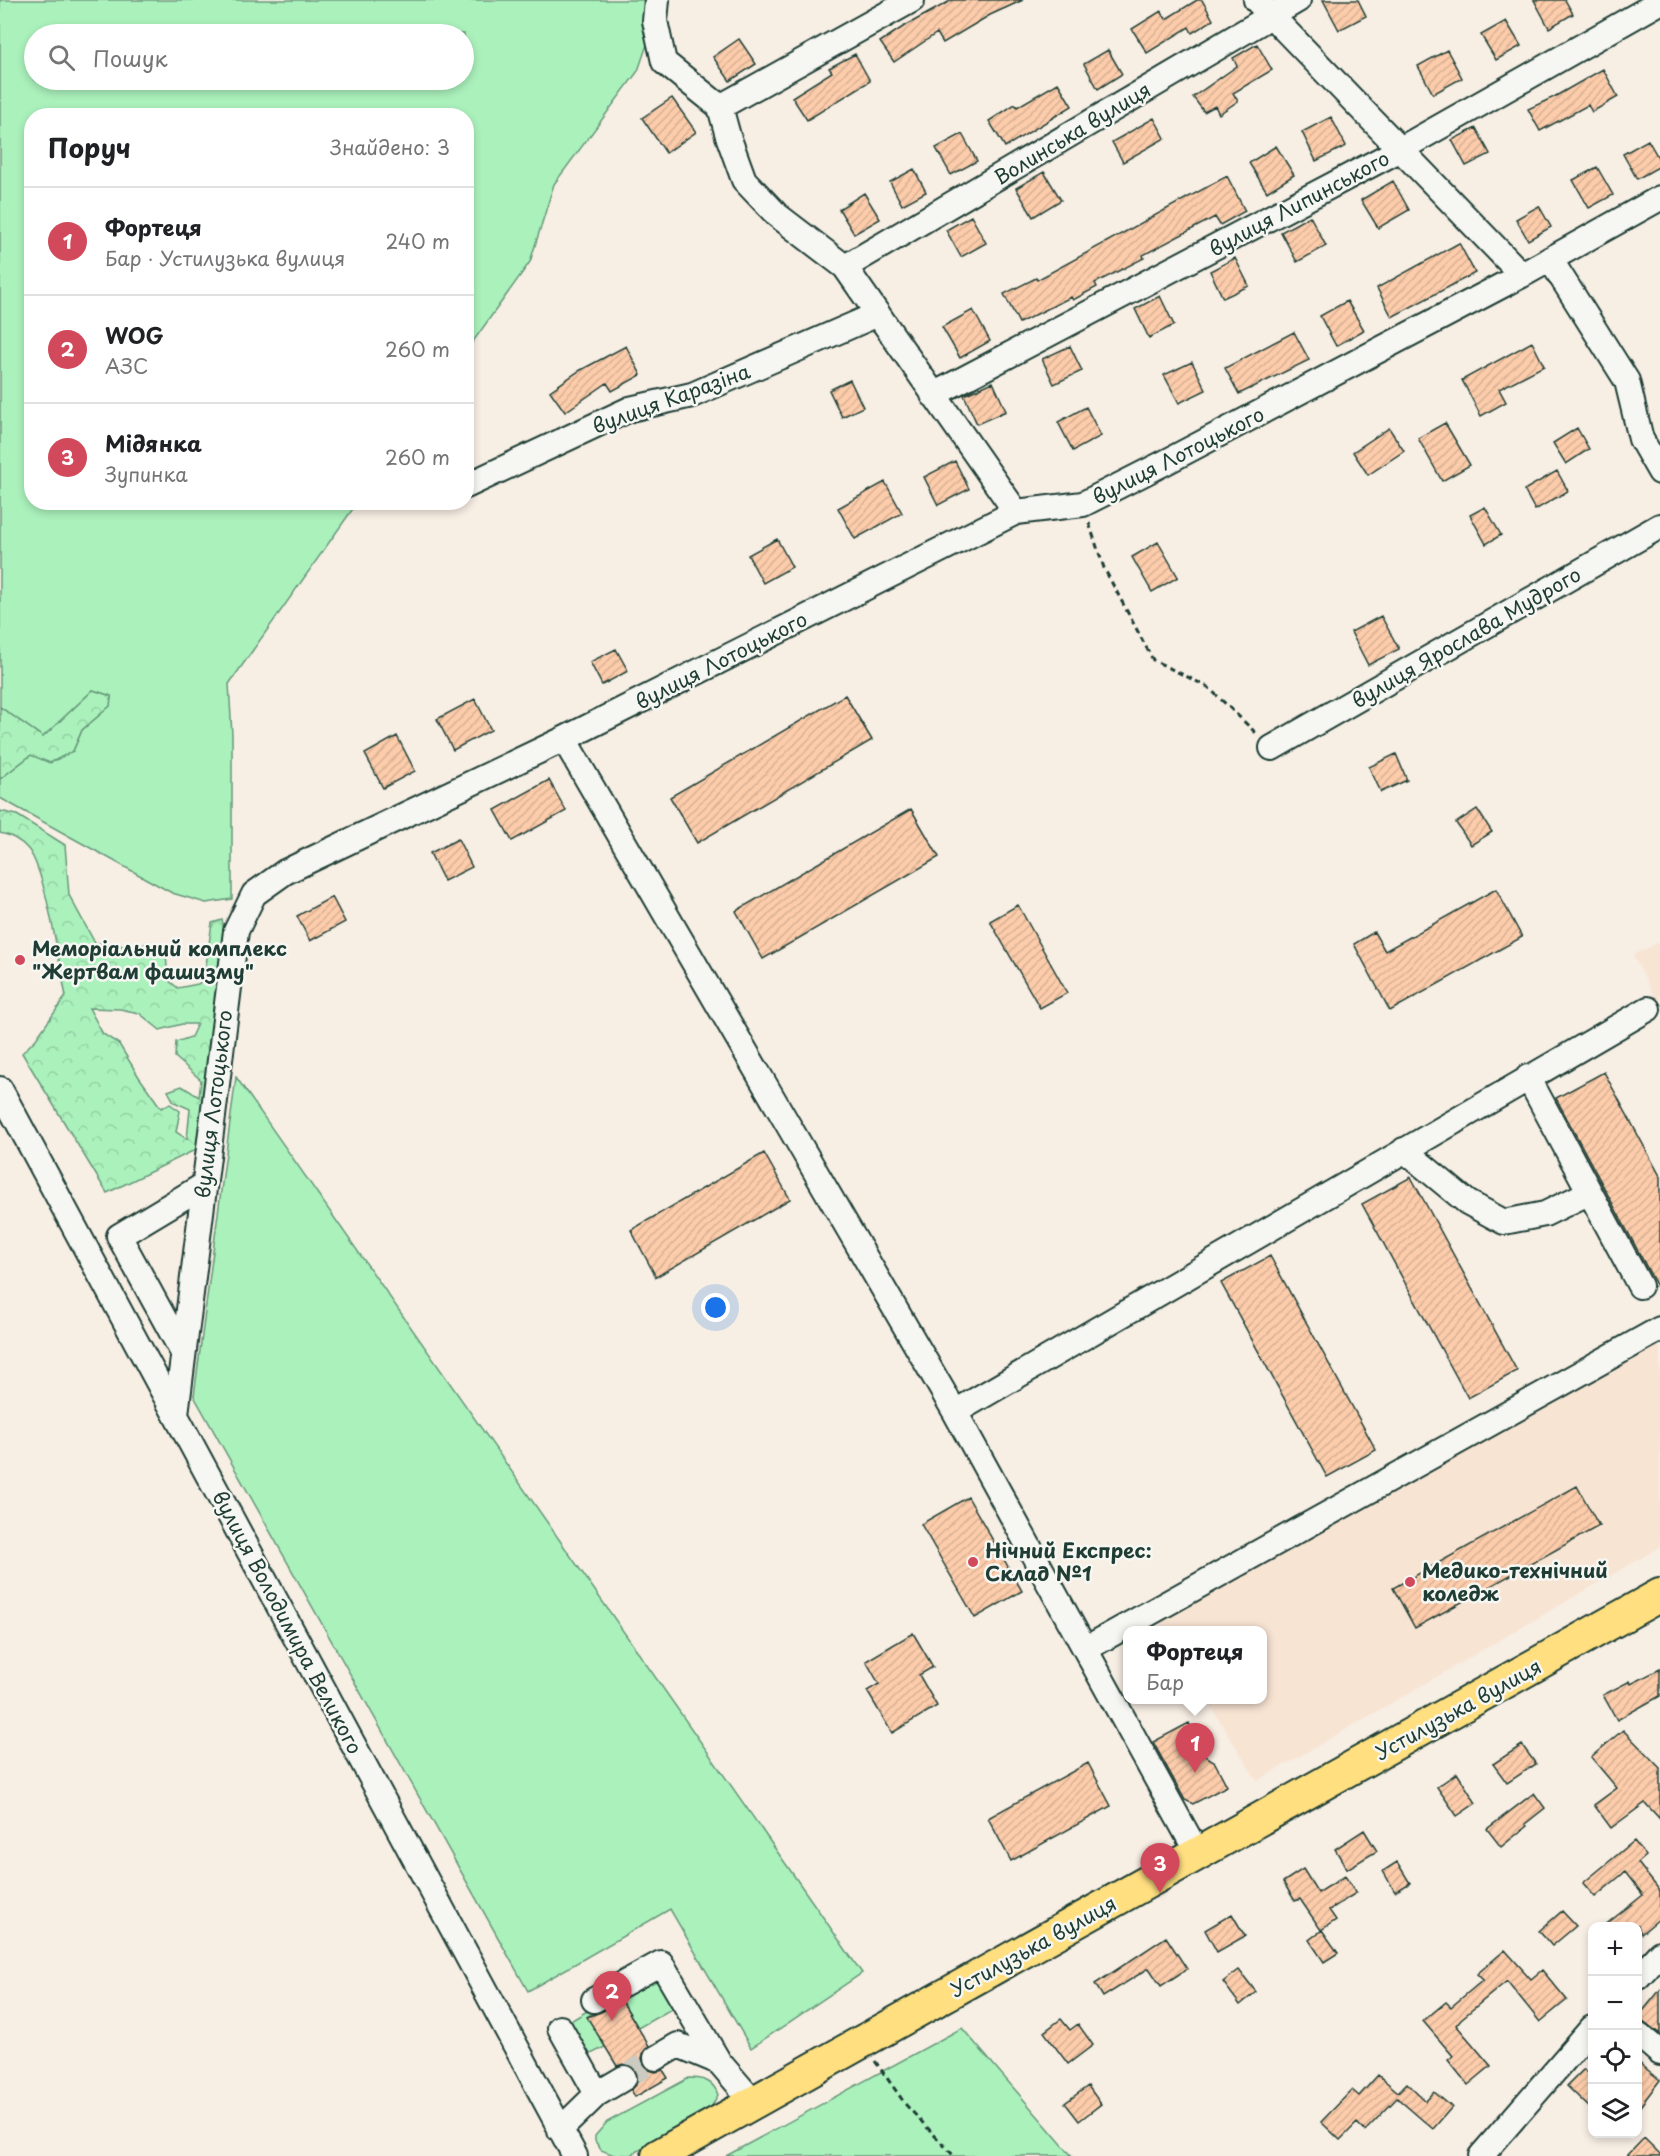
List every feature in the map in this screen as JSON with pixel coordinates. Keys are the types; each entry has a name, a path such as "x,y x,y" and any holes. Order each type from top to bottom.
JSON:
{"main road":[{"name":"Устилузька вулиця","path":"658,2156 1660,1595"}],"street":[{"path":"720,107 912,0"},
{"name":"Волинська вулиця","path":"845,267 1264,8 1298,0"},
{"path":"655,1 655,21 664,62 720,107 744,180 777,215 845,267 1016,512"},
{"name":"вулиця Липинського","path":"933,395 1400,150 1660,2"},
{"path":"1264,8 1522,275"},
{"name":"вулиця Лотоцького","path":"176,1414 236,931 254,894 285,872 564,739 1016,512 1083,504 1522,275 1660,198"},
{"path":"1550,259 1627,381 1641,439 1660,472"},
{"name":"вулиця Каразіна","path":"474,482 630,409 692,395 878,314"},
{"name":"вулиця Ярослава Мудрого","path":"1272,748 1660,526"},
{"path":"564,739 955,1412 1198,1854"},
{"path":"955,1412 1648,1009"},
{"path":"1528,1077 1640,1287"},
{"name":"вулиця Володимира Великого","path":"0,1089 575,2156"},
{"path":"1404,1150 1467,1202 1504,1222 1545,1214 1588,1193"},
{"path":"183,1353 120,1236 204,1185"},
{"path":"1125,1626 1660,1329"},
{"path":"1084,1649 1123,1627"},
{"path":"1639,1976 1660,1953"},
{"path":"594,2000 661,1963 719,2062 754,2103"},
{"path":"560,2028 597,2094"},
{"path":"1481,2156 1591,2030"},
{"path":"1642,2037 1660,2053"},
{"path":"656,2058 678,2045 719,2062"},
{"path":"560,2130 597,2094 624,2078"}],"path":[{"path":"1083,504 1104,568 1153,660 1208,687 1272,748"},
{"path":"862,2042 906,2105 954,2156"}],"shaded area":[{"path":"1660,942 1660,1007 1633,955"},
{"name":"Медико-технічний коледж","path":"1657,1342 1660,1348 1660,1547 1257,1781 1209,1704 1267,1704 1267,1626 1162,1626 1157,1618"}],"green space":[{"path":"0,0 657,0 655,21 638,71 554,184 530,262 474,340 474,108 24,108 24,510 352,510 229,684 232,735 232,899 206,903 172,893 0,798 0,779 31,755 73,751 82,730 110,706 111,696 93,690 43,737 0,707"},
{"path":"93,690 111,696 110,706 82,730 73,751 50,763 31,755 0,779 0,707 43,737"},
{"path":"0,811 17,815 65,845 69,895 95,943 120,945 134,951 148,942 166,954 168,980 178,988 198,984 204,979 212,923 222,920 227,939 197,1149 107,1193 22,1053 36,1039 66,996 46,897 35,860 22,843 0,833","holes":["89,1008 120,1009 139,1013 160,1030 182,1024 197,1024 191,1037 176,1042 175,1057 201,1080 199,1097 182,1086 168,1091 174,1102 190,1109 187,1139 176,1132 180,1111 170,1104 161,1108 119,1044 103,1034"]},
{"path":"236,1077 862,1973 751,2048 670,1909 528,1991 194,1396"},
{"path":"651,1977 664,1982 675,2007 638,2028 620,1997 588,2016 605,2047 585,2057 564,2025"},
{"path":"962,2028 1072,2156 726,2156"},
{"path":"689,2078 707,2081 714,2086 718,2095 709,2111 631,2155 614,2155 601,2150 595,2141 595,2136 607,2122"}],"building":[{"path":"952,0 1023,0 990,15 943,43 937,33 894,62 880,42"},
{"path":"1197,0 1202,0 1213,20 1192,33 1189,27 1147,53 1132,29 1161,11 1166,19"},
{"path":"1323,0 1358,0 1366,16 1339,30"},
{"path":"1534,0 1565,0 1573,14 1549,28"},
{"path":"1506,21 1521,46 1496,60 1481,35"},
{"path":"739,39 756,64 730,81 713,57"},
{"path":"1257,44 1272,70 1233,93 1238,101 1219,114 1215,106 1204,112 1193,97 1237,66 1233,58"},
{"path":"1108,50 1122,74 1098,89 1084,64"},
{"path":"1447,50 1462,78 1433,94 1418,66"},
{"path":"855,54 870,81 807,120 792,97 832,72 829,68"},
{"path":"1603,69 1618,97 1592,112 1588,105 1540,131 1528,109"},
{"path":"1058,83 1072,106 1005,147 989,121 1015,104 1017,107"},
{"path":"672,98 696,132 666,153 642,118"},
{"path":"1331,117 1346,146 1316,161 1302,132"},
{"path":"1154,118 1165,138 1123,162 1112,142"},
{"path":"1476,128 1490,154 1466,166 1452,140"},
{"path":"962,134 977,161 951,175 936,148"},
{"path":"1648,140 1660,161 1660,166 1637,179 1623,154"},
{"path":"1276,146 1294,175 1267,192 1249,163"},
{"path":"1597,167 1613,195 1589,208 1573,180"},
{"path":"914,169 926,192 902,205 890,182"},
{"path":"1044,172 1061,200 1033,217 1016,188"},
{"path":"1227,176 1245,211 1220,225 1215,217 1095,283 1097,287 1073,300 1071,297 1019,323 1004,294 1036,278 1037,280"},
{"path":"1393,181 1409,210 1378,228 1361,200"},
{"path":"864,193 880,219 854,234 839,209"},
{"path":"1539,206 1551,227 1528,240 1516,219"},
{"path":"971,216 986,243 961,257 946,230"},
{"path":"1310,216 1326,246 1297,262 1281,232"},
{"path":"1459,243 1475,273 1392,317 1377,288"},
{"path":"1235,258 1249,286 1223,298 1210,271"},
{"path":"1160,296 1174,325 1149,338 1135,309"},
{"path":"1347,301 1364,330 1336,346 1320,316"},
{"path":"973,310 990,341 960,358 942,327"},
{"path":"1294,332 1309,360 1239,394 1225,368"},
{"path":"1532,342 1544,366 1499,389 1506,402 1481,416 1462,380"},
{"path":"626,346 641,375 612,391 607,383 565,412 550,391 579,371"},
{"path":"1070,346 1082,371 1054,384 1042,359"},
{"path":"1192,362 1206,390 1179,403 1164,375"},
{"path":"850,380 863,407 842,417 829,390"},
{"path":"993,382 1006,411 977,424 964,395"},
{"path":"1086,407 1101,436 1073,451 1058,422"},
{"path":"1445,423 1470,465 1442,481 1418,438"},
{"path":"1389,428 1404,451 1368,475 1353,452"},
{"path":"1577,428 1589,449 1566,464 1553,443"},
{"path":"955,461 969,489 938,505 924,477"},
{"path":"1557,471 1568,491 1535,510 1524,490"},
{"path":"885,482 902,513 855,539 838,508"},
{"path":"1485,507 1501,535 1486,544 1470,515"},
{"path":"777,539 792,567 763,583 748,555"},
{"path":"1158,542 1178,577 1152,592 1132,557"},
{"path":"1381,616 1399,649 1368,665 1351,632"},
{"path":"616,649 628,671 602,685 590,662"},
{"path":"845,695 872,740 697,843 670,797"},
{"path":"475,699 491,730 453,750 437,719"},
{"path":"397,736 415,771 383,788 365,754"},
{"path":"1396,754 1407,780 1381,792 1369,767"},
{"path":"549,780 566,811 512,841 495,810"},
{"path":"911,809 939,857 763,959 736,911"},
{"path":"1477,809 1492,832 1471,845 1456,823"},
{"path":"458,839 472,867 444,881 430,853"},
{"path":"1496,889 1522,937 1390,1011 1354,944 1374,932 1385,951"},
{"path":"332,897 345,922 310,941 297,916"},
{"path":"1018,905 1067,993 1040,1008 990,921"},
{"path":"1604,1072 1660,1176 1660,1292 1556,1098"},
{"path":"764,1153 790,1199 656,1277 631,1230"},
{"path":"1411,1177 1517,1371 1468,1398 1362,1204"},
{"path":"1270,1256 1376,1450 1327,1477 1221,1283"},
{"path":"1577,1486 1599,1526 1415,1628 1393,1588"},
{"path":"968,1497 1022,1591 975,1618 921,1524"},
{"path":"913,1633 933,1667 919,1675 937,1706 892,1733 867,1691 879,1684 866,1661"},
{"path":"1660,1669 1660,1696 1617,1720 1603,1695"},
{"path":"1189,1723 1206,1757 1214,1761 1227,1786 1193,1804 1185,1800 1153,1742"},
{"path":"1623,1730 1660,1768 1660,1819 1645,1803 1611,1828 1594,1805 1617,1788 1591,1757"},
{"path":"1522,1745 1536,1764 1507,1783 1493,1764"},
{"path":"1088,1763 1111,1806 1011,1861 988,1818"},
{"path":"1457,1773 1476,1803 1457,1816 1437,1787"},
{"path":"1534,1793 1545,1808 1501,1847 1487,1829"},
{"path":"1364,1830 1377,1851 1347,1869 1335,1849"},
{"path":"1634,1841 1646,1856 1638,1863 1660,1891 1660,1918 1642,1933 1642,1922 1609,1922 1643,1895 1625,1872 1595,1897 1583,1883"},
{"path":"1397,1862 1410,1883 1395,1892 1383,1871"},
{"path":"1303,1869 1318,1893 1345,1876 1356,1893 1329,1910 1336,1920 1321,1930 1300,1899 1295,1901 1283,1882"},
{"path":"1562,1911 1576,1926 1552,1946 1539,1931"},
{"path":"1232,1914 1245,1936 1217,1952 1205,1930"},
{"path":"1322,1930 1338,1953 1324,1962 1309,1940"},
{"path":"1166,1937 1187,1969 1161,1986 1149,1968 1103,1997 1095,1984"},
{"path":"1505,1950 1531,1979 1542,1970 1567,2000 1540,2022 1507,1981 1461,2019 1456,2025 1491,2066 1468,2085 1448,2060 1453,2056 1423,2021 1446,2002 1451,2007 1483,1980 1477,1974"},
{"path":"1239,1970 1256,1992 1240,2005 1223,1982"},
{"path":"1660,1990 1660,2034 1642,2020 1642,2012"},
{"path":"622,2001 649,2046 642,2058 644,2066 656,2072 663,2070 668,2078 635,2097 631,2090 638,2078 636,2070 624,2064 617,2066 587,2017"},
{"path":"1061,2019 1070,2030 1078,2024 1093,2045 1068,2064 1044,2032"},
{"path":"1642,2065 1660,2080 1642,2104"},
{"path":"1584,2069 1588,2073 1588,2106 1567,2086"},
{"path":"1378,2075 1398,2092 1407,2083 1426,2101 1434,2092 1452,2107 1433,2129 1397,2098 1365,2131 1357,2123 1340,2140 1321,2122 1352,2090 1359,2096"},
{"path":"1088,2086 1101,2104 1079,2121 1065,2103"},
{"path":"1644,2138 1660,2156 1627,2156"}],"tunnel":[{"path":"624,2078 656,2058"}],"place":[{"name":"Меморіальний комплекс \"Жертвам фашизму\"","path":"20,960"},
{"name":"Нічний Експрес: Склад №1","path":"973,1562"},
{"name":"Медико-технічний коледж","path":"1410,1582"},
{"name":"Фортеця","path":"1195,1773"},
{"name":"Мідянка","path":"1160,1893"},
{"name":"WOG","path":"612,2021"}]}
